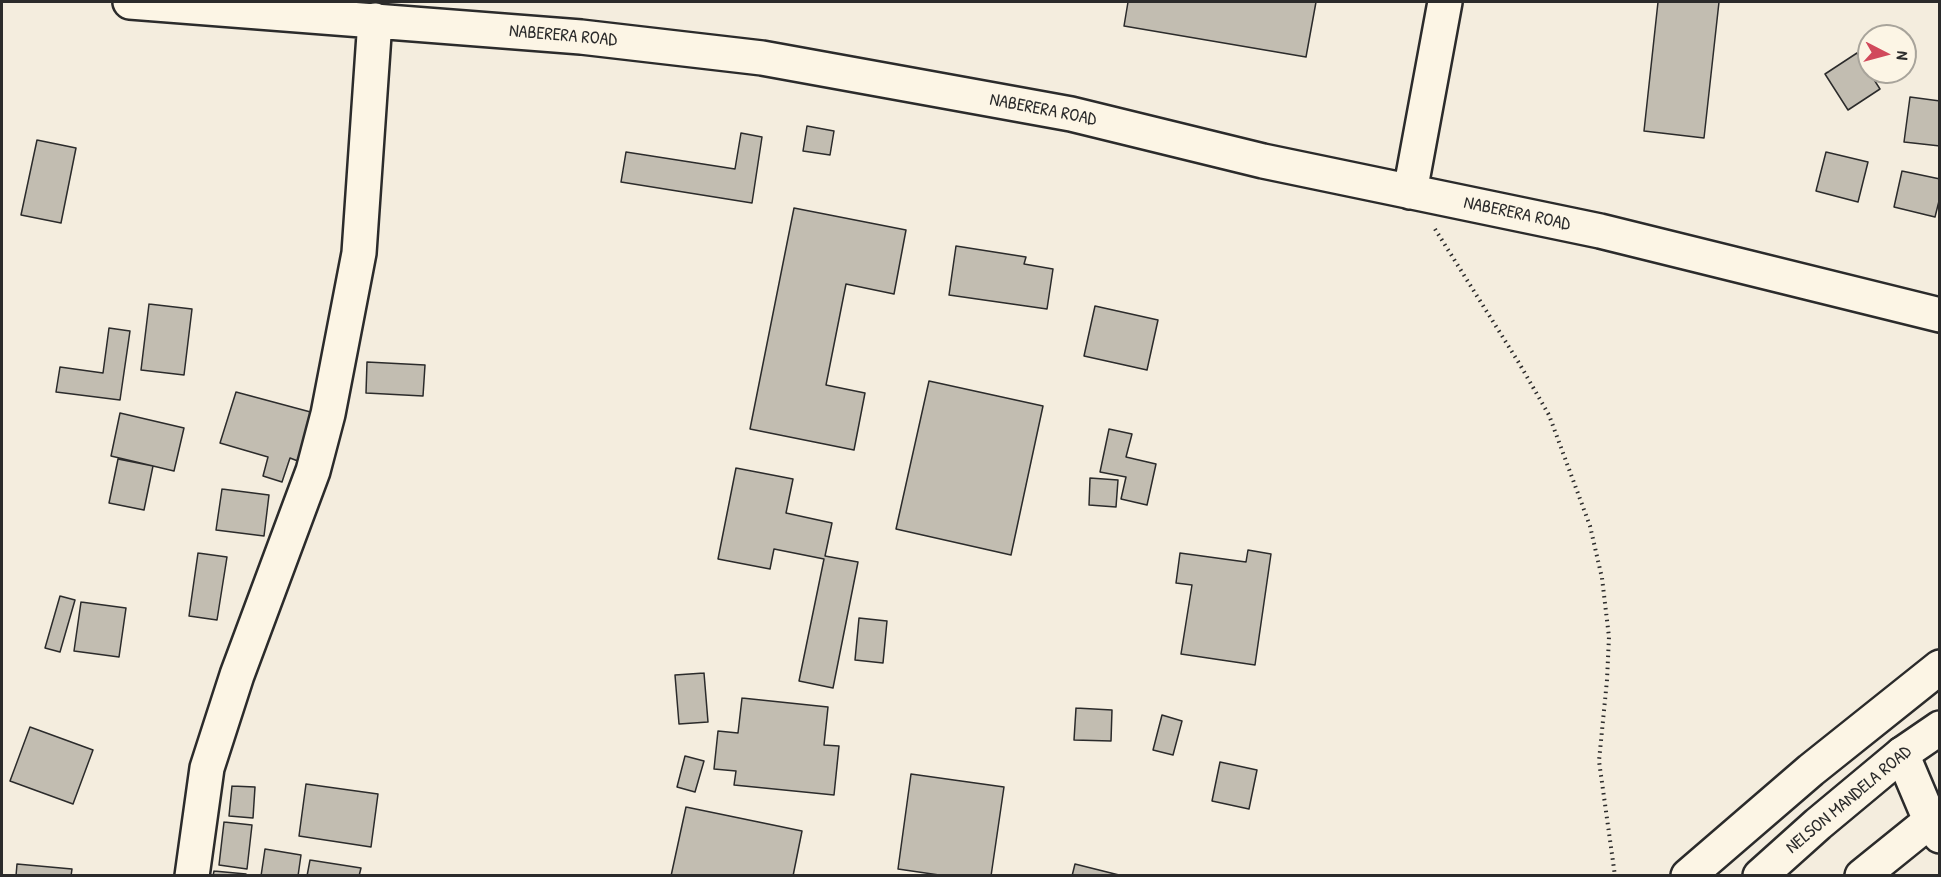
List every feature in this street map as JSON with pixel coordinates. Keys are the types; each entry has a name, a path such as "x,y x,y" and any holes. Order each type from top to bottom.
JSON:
{"street":[{"name":"NABERERA ROAD","path":"130,2 375,20 486,15 581,37 762,58 1071,114 1263,160 1600,231 1940,315"},
{"path":"1410,192 1445,2"},
{"path":"192,876 207,768 237,675 312,471 328,414 359,252 375,20"},
{"path":"1688,876 1811,770 1940,667"},
{"name":"NELSON MANDELA ROAD","path":"1760,876 1902,754 1940,728"},
{"path":"1862,876 1936,823 1902,754"}],"path":[{"path":"1410,192 1520,363 1549,416 1590,526 1602,578 1609,638 1599,761 1615,876"}],"building":[{"path":"1128,2 1316,2 1306,57 1124,26"},
{"path":"1658,2 1719,2 1704,138 1644,131"},
{"path":"1857,53 1857,84 1877,84 1880,89 1848,110 1825,74"},
{"path":"1910,97 1940,101 1940,146 1904,142"},
{"path":"807,126 834,131 830,155 803,151"},
{"path":"741,133 762,137 752,203 621,182 626,152 735,169"},
{"path":"37,140 76,148 61,223 21,215"},
{"path":"1826,152 1868,162 1858,202 1816,191"},
{"path":"1902,171 1940,179 1940,197 1935,217 1894,207"},
{"path":"794,208 906,230 894,294 846,284 826,385 865,393 854,450 750,429"},
{"path":"956,246 1026,257 1024,264 1053,269 1047,309 949,295"},
{"path":"149,304 192,309 184,375 141,370"},
{"path":"1095,306 1158,320 1147,370 1084,356"},
{"path":"109,328 130,331 120,400 56,392 60,367 103,373"},
{"path":"367,362 425,365 423,396 366,393"},
{"path":"929,381 1043,406 1011,555 896,529"},
{"path":"236,392 318,414 303,463 290,458 282,482 263,476 268,457 220,443"},
{"path":"120,413 184,428 174,471 111,456"},
{"path":"1109,429 1132,434 1126,457 1156,464 1147,505 1121,499 1126,477 1100,472"},
{"path":"118,459 153,466 144,510 109,503"},
{"path":"736,468 793,479 786,513 832,523 825,556 858,562 833,688 799,681 824,559 774,549 770,569 718,559"},
{"path":"1090,478 1118,480 1116,507 1089,505"},
{"path":"222,489 269,495 264,536 216,530"},
{"path":"1248,550 1271,554 1255,665 1181,654 1192,585 1176,583 1180,553 1246,562"},
{"path":"198,553 227,557 217,620 189,616"},
{"path":"60,596 75,600 60,652 45,648"},
{"path":"81,602 126,608 119,657 74,651"},
{"path":"859,618 887,621 883,663 855,660"},
{"path":"704,673 708,722 679,724 675,675"},
{"path":"742,698 828,707 824,745 839,746 834,795 734,785 736,771 714,769 718,731 738,733"},
{"path":"1076,708 1112,710 1111,741 1074,740"},
{"path":"1162,715 1182,721 1173,755 1153,750"},
{"path":"30,727 93,750 73,804 10,781"},
{"path":"685,756 704,761 695,792 677,787"},
{"path":"1220,762 1257,770 1249,809 1212,801"},
{"path":"911,774 1004,787 991,876 946,876 898,869"},
{"path":"306,784 378,794 371,847 299,836"},
{"path":"232,786 255,787 253,818 229,816"},
{"path":"686,807 802,831 793,876 671,876"},
{"path":"224,822 252,825 247,869 219,865"},
{"path":"265,849 301,855 298,876 261,876"},
{"path":"310,860 361,868 359,876 307,876"},
{"path":"17,864 72,869 71,876 16,876"},
{"path":"1075,864 1123,876 1072,876"},
{"path":"214,871 246,874 246,876 213,876"}]}
